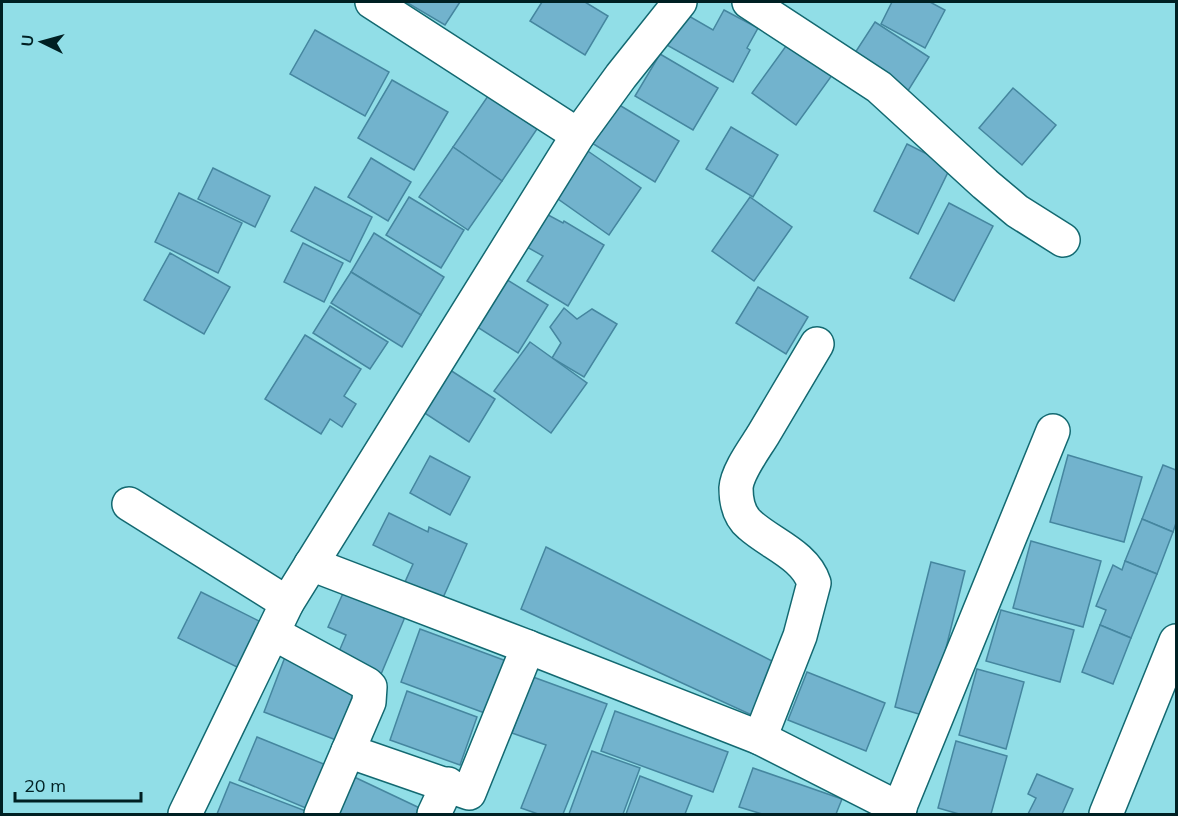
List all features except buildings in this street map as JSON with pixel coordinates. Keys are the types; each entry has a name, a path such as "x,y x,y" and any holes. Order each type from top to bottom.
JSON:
{"street":[{"path":"372,2 578,135"},
{"path":"185,814 287,603 578,135 680,2"},
{"path":"749,2 879,87 1017,211 1063,240"},
{"path":"760,738 800,636 814,583 812,575 796,558 749,525 738,508 736,486 748,458 817,344"},
{"path":"311,564 760,738 898,812 1053,431"},
{"path":"129,504 287,603"},
{"path":"273,633 370,687 369,702 321,814"},
{"path":"1106,814 1176,642"},
{"path":"434,814 463,797 528,647"},
{"path":"348,751 463,797"}]}
